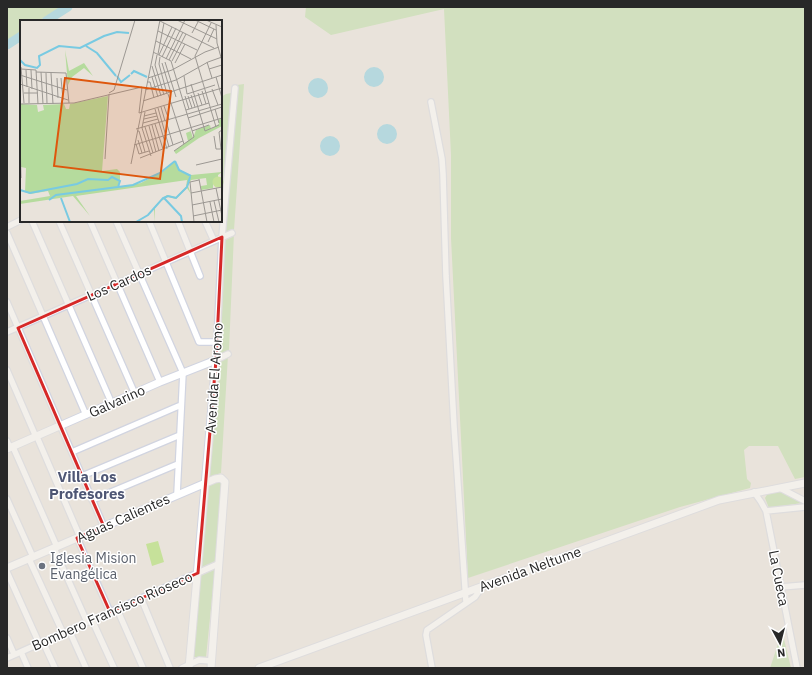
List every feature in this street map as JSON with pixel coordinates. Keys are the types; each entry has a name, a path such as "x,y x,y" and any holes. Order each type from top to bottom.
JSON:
{"street":[{"name":"Avenida El Aromo","path":"189,666 216,360 222,237 235,88"},
{"path":"431,102 442,159 445,253 454,426 466,602"},
{"path":"7,227 20,220"},
{"path":"32,222 112,404"},
{"path":"59,222 135,394"},
{"path":"90,222 160,382"},
{"path":"116,222 183,373 177,494"},
{"path":"149,222 199,342 217,342"},
{"path":"178,222 200,276"},
{"path":"205,222 214,241"},
{"name":"Los Cardos","path":"7,332 232,233"},
{"path":"7,234 86,415"},
{"path":"7,302 104,527"},
{"name":"Galvarino","path":"10,448 160,382 228,354"},
{"path":"7,370 110,612"},
{"path":"72,452 181,405"},
{"path":"82,476 180,435"},
{"path":"7,441 90,621 114,668"},
{"path":"92,500 178,464"},
{"name":"Aguas Calientes","path":"7,568 217,478 222,479 225,484 218,564"},
{"name":"Avenida Neltume","path":"259,668 719,500 805,483"},
{"path":"780,488 805,501"},
{"path":"754,492 766,511 805,508"},
{"path":"7,499 31,558 66,632 86,668"},
{"name":"La Cueca","path":"766,511 798,668"},
{"path":"182,668 199,660 211,665 218,564"},
{"name":"Bombero Francisco Rioseco","path":"7,658 218,564"},
{"path":"7,572 55,668"},
{"path":"781,587 805,585"},
{"path":"432,668 426,635 428,630 475,597 482,587"},
{"path":"141,598 170,668"},
{"path":"117,609 143,668"},
{"path":"7,638 14,654"},
{"path":"21,652 28,668"}],"highlighted area":[{"path":"222,237 216,360 198,573 110,612 77,538 104,527 18,328"}],"green space":[{"path":"7,7 62,7 40,20 20,20 20,33 7,42"},
{"path":"306,7 805,7 805,477 795,479 778,446 749,446 744,450 747,479 751,483 750,488 680,507 468,578 451,238 451,155 444,9 331,35 305,17"},
{"path":"244,84 234,230 225,234 237,85"},
{"path":"231,93 224,181 222,182 222,96"},
{"path":"234,233 229,350 219,355 225,238"},
{"path":"228,355 221,473 209,477 218,361"},
{"path":"222,479 218,564 198,573 205,483"},
{"path":"780,491 802,503 769,508 765,498 768,493"},
{"path":"158,541 164,562 152,566 146,544"},
{"path":"215,569 206,657 193,657 201,574"},
{"path":"781,627 791,668 770,668 779,641"}],"water":[{"path":"370,67 378,67 384,73 384,81 378,87 370,87 364,81 364,73"},
{"path":"314,78 322,78 328,84 328,92 322,98 314,98 308,92 308,84"},
{"path":"383,124 391,124 397,130 397,138 391,144 383,144 377,138 377,130"},
{"path":"326,136 334,136 340,142 340,150 334,156 326,156 320,150 320,142"}],"waterway":[{"path":"48,20 68,7"},
{"path":"7,45 20,37"}],"place":[{"name":"Iglesia Mision Evangélica","path":"42,566"}],"district":[{"name":"Villa Los Profesores","path":"87,486"}]}
